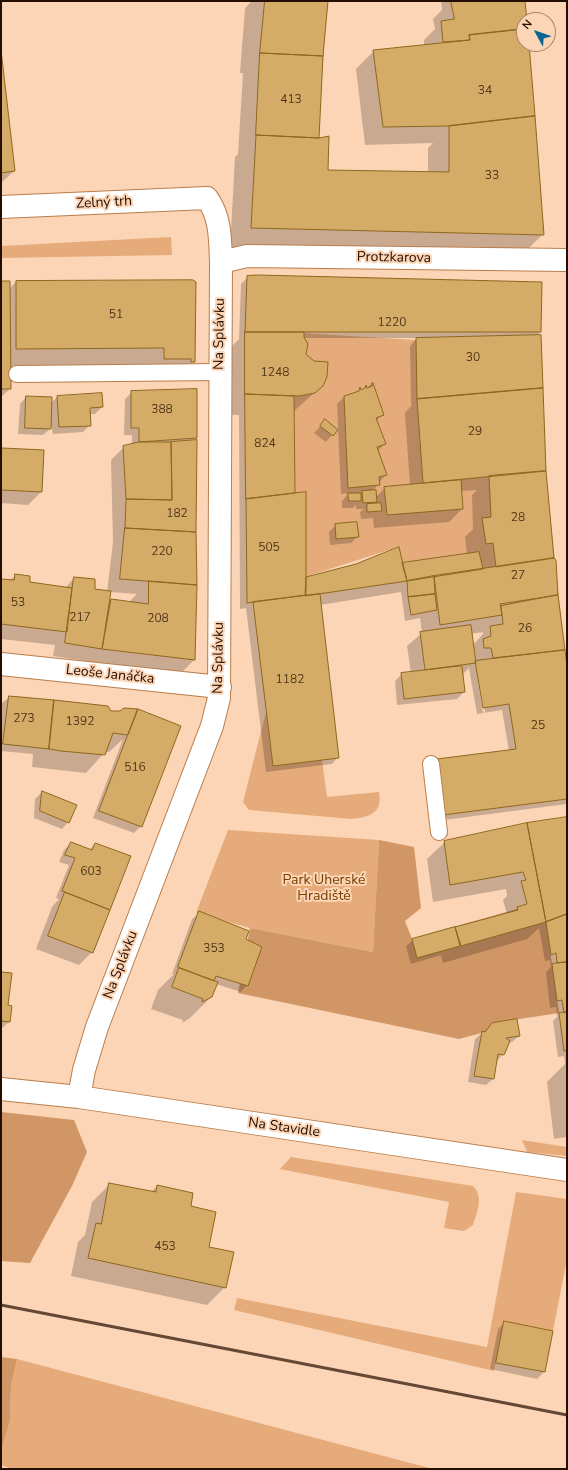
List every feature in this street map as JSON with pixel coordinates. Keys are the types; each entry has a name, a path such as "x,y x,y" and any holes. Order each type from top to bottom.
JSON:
{"street":[{"name":"Zelný trh","path":"1,208 207,198"},
{"name":"Na Splávku","path":"79,1097 84,1070 97,1026 212,726 220,687 219,372 221,262 219,224 214,210 207,198"},
{"name":"Protzkarova","path":"221,262 246,256 567,260"},
{"name":"Leoše Janáčka","path":"1,664 220,687"},
{"name":"Na Stavidle","path":"1,1089 79,1097 567,1170"}],"lane":[{"path":"17,374 219,372"},
{"path":"431,764 439,832"}],"green space":[{"path":"171,237 172,255 1,258 1,246"},
{"path":"302,333 416,340 423,483 489,476 496,568 483,570 478,552 402,563 398,547 305,577 295,495 294,396"},
{"path":"266,712 273,766 322,760 327,797 379,792 380,799 377,810 364,817 351,819 249,810 243,802"},
{"name":"Park Uherské Hradiště","path":"228,830 379,840 373,952 250,928 196,913"},
{"path":"522,1140 567,1147 567,1156 527,1152"},
{"path":"291,1157 473,1186 478,1195 478,1210 473,1225 464,1231 444,1228 449,1202 280,1169"},
{"path":"516,1192 567,1199 567,1259 553,1331 504,1321 494,1371 234,1310 237,1298 487,1347"},
{"path":"17,1359 433,1469 12,1469 1,1465 1,1452 10,1420 11,1385"}],"shaded area":[{"path":"379,840 414,847 421,908 405,921 412,939 541,902 546,922 559,1013 493,1023 485,1032 459,1039 238,993 250,928 373,952"},
{"path":"1,1112 74,1120 87,1152 72,1186 30,1263 1,1261"},
{"path":"1,1357 17,1359 11,1385 10,1420 1,1452"}],"building":[{"path":"265,1 328,1 323,56 260,53"},
{"path":"451,1 525,1 526,12 516,12 516,30 469,35 470,40 443,42 441,21 454,19"},
{"path":"516,30 516,52 530,52 535,116 449,126 383,127 373,50 470,40 469,35"},
{"path":"1,50 15,171 1,173"},
{"path":"260,53 323,56 319,138 256,135"},
{"path":"535,116 544,235 251,228 256,135 319,138 329,136 328,170 449,172 449,126"},
{"path":"257,275 542,282 541,332 245,332 247,276"},
{"path":"193,280 196,282 195,362 191,362 191,359 164,359 164,348 16,349 16,281"},
{"path":"1,281 10,281 11,389 1,389"},
{"path":"245,332 304,332 304,337 308,344 306,354 314,361 328,362 327,377 323,386 315,393 299,396 245,394"},
{"path":"541,335 543,388 417,399 416,338"},
{"path":"372,383 384,415 376,418 386,444 377,447 387,475 379,477 380,485 348,488 344,396 359,391 360,387 361,390 365,388 366,385 367,388 372,386"},
{"path":"543,388 546,471 423,483 417,399"},
{"path":"197,389 197,438 139,442 139,428 131,428 131,391"},
{"path":"102,393 103,407 90,408 91,426 59,427 57,396"},
{"path":"245,394 294,396 295,493 246,499"},
{"path":"26,396 52,397 51,429 25,428"},
{"path":"325,419 338,430 333,436 320,426"},
{"path":"197,440 196,532 125,528 126,499 172,500 171,442"},
{"path":"139,442 171,442 172,500 126,499 123,446"},
{"path":"2,448 44,450 42,492 1,490"},
{"path":"546,471 554,558 496,567 493,543 486,544 482,518 491,517 489,476"},
{"path":"461,480 463,509 387,515 384,487"},
{"path":"376,490 377,502 363,503 362,491"},
{"path":"306,492 306,595 247,603 246,499"},
{"path":"348,493 361,493 361,501 349,501"},
{"path":"381,503 382,511 367,512 367,504"},
{"path":"357,522 359,537 336,539 335,524"},
{"path":"125,528 196,532 197,585 120,579"},
{"path":"399,547 407,581 305,596 306,577 356,564"},
{"path":"479,552 483,569 407,581 402,563"},
{"path":"554,558 556,560 558,595 500,604 502,615 440,625 434,576"},
{"path":"15,574 30,576 30,582 72,588 67,632 1,624 1,579 14,580"},
{"path":"434,576 435,594 408,597 407,581"},
{"path":"74,577 95,579 95,589 111,591 102,649 65,643"},
{"path":"149,581 197,585 195,660 102,649 111,599 148,604"},
{"path":"320,594 339,758 273,766 253,602"},
{"path":"435,594 437,610 411,615 408,597"},
{"path":"558,595 565,650 493,658 491,648 484,648 483,639 491,636 490,626 503,624 501,606"},
{"path":"471,625 476,663 425,670 420,632"},
{"path":"565,650 567,666 567,799 443,815 437,759 516,749 509,704 483,708 475,661"},
{"path":"462,666 465,692 404,699 401,673"},
{"path":"9,696 54,700 49,749 3,744"},
{"path":"54,700 108,706 111,711 120,711 124,708 138,709 128,735 113,733 105,755 61,751 49,749"},
{"path":"138,709 181,726 142,827 99,811"},
{"path":"42,791 77,805 69,823 40,811"},
{"path":"567,817 567,914 546,922 527,823"},
{"path":"527,823 546,922 461,946 455,927 518,910 517,907 527,904 521,881 526,880 523,872 450,885 444,841"},
{"path":"71,842 92,850 95,843 131,856 110,910 62,891 75,858 65,855"},
{"path":"65,892 110,910 93,953 48,936"},
{"path":"199,911 249,931 246,939 262,947 248,986 216,976 214,981 178,967"},
{"path":"567,914 567,962 557,963 556,953 551,955 546,922"},
{"path":"455,927 460,946 417,958 412,939"},
{"path":"567,962 567,1012 564,1013 562,1000 557,1001 552,964"},
{"path":"179,968 218,982 212,997 202,1002 203,999 172,987"},
{"path":"1,972 12,973 8,1005 12,1006 10,1022 1,1021"},
{"path":"567,1012 567,1050 564,1051 559,1013"},
{"path":"517,1019 520,1036 506,1038 510,1041 504,1055 498,1054 494,1079 474,1076 482,1031 485,1032 492,1023"},
{"path":"109,1183 156,1192 157,1185 193,1193 191,1206 216,1212 209,1247 234,1252 226,1288 88,1258 96,1223 101,1224"},
{"path":"504,1321 553,1331 545,1372 496,1363"}],"railway":[{"path":"1,1305 567,1415"}]}
